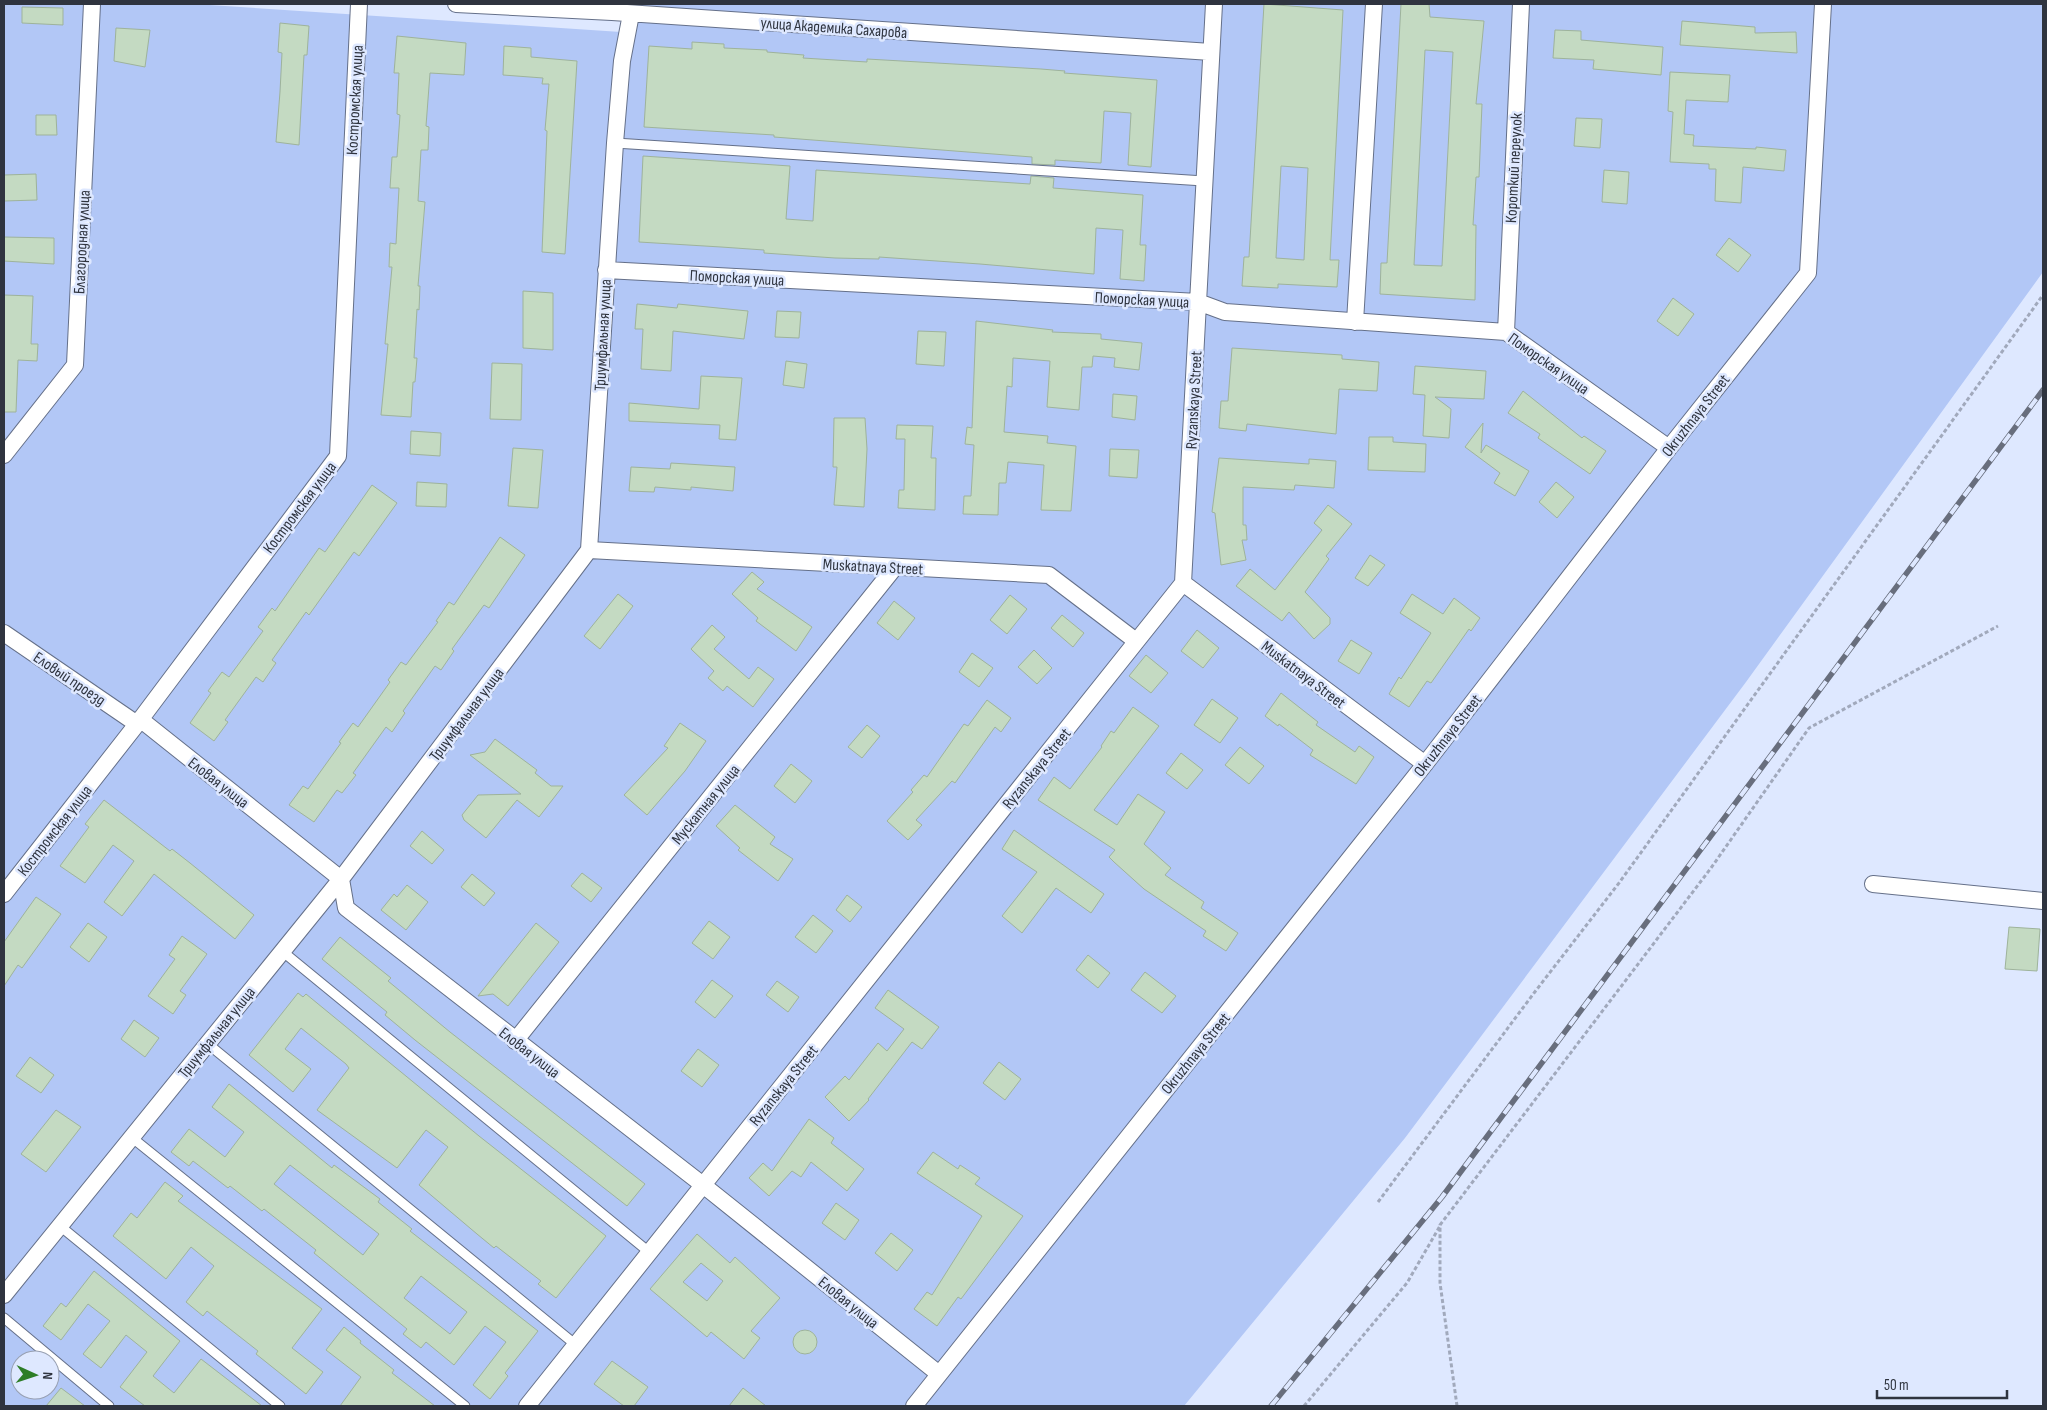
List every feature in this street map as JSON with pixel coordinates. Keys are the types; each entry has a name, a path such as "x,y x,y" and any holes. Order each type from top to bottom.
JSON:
{"street":[{"name":"Благородная улица","path":"4,455 75,365 92,4"},
{"name":"Костромская улица","path":"4,894 138,721 338,456 359,4"},
{"name":"улица Академика Сахарова","path":"456,4 613,8 631,14 1211,52"},
{"name":"Ryzanskaya Street","path":"527,1406 1183,583 1214,4"},
{"path":"1355,322 1374,4"},
{"name":"Короткий переулок","path":"1506,332 1521,4"},
{"name":"Okruzhnaya Street","path":"914,1406 1425,764 1669,448 1808,273 1823,4"},
{"name":"Триумфальная улица","path":"4,1295 130,1136 208,1044 342,879 589,550 615,142 622,61 631,14"},
{"name":"Поморская улица","path":"606,270 1198,302 1225,312 1506,332 1669,448"},
{"name":"Muskatnaya Street","path":"589,550 1048,575 1136,642"},
{"name":"Мускатная улица","path":"515,1041 895,567"},
{"name":"Muskatnaya Street","path":"1183,583 1425,764"},
{"name":"Еловый проезд","path":"4,633 138,721"},
{"name":"Еловая улица","path":"138,721 342,879 346,908 703,1185 939,1374"},
{"path":"1873,884 2043,902"}],"lane":[{"path":"615,142 1204,181"},
{"path":"282,951 650,1252"},
{"path":"208,1044 576,1345"},
{"path":"130,1136 465,1406"},
{"path":"60,1226 280,1406"},
{"path":"4,1318 109,1406"}],"path":[{"path":"1378,1202 1534,992 1625,875 2043,295"},
{"path":"1304,1406 1407,1283 1440,1225 1711,868 1809,728 1998,626"},
{"path":"1440,1225 1440,1283 1456,1406"}],"shaded area":[{"path":"4,4 194,4 636,33 638,4 2043,4 2043,272 1746,682 1405,1138 1184,1406 4,1406"}],"building":[{"path":"1264,4 1343,10 1330,260 1339,260 1337,287 1278,284 1278,288 1242,286 1244,257 1249,257","holes":["1281,166 1308,168 1304,260 1276,258"]},
{"path":"1401,4 1429,4 1430,17 1484,21 1476,104 1482,104 1479,177 1476,177 1473,225 1476,225 1475,300 1380,294 1381,263 1387,263","holes":["1425,50 1453,52 1442,266 1414,265"]},
{"path":"22,7 63,8 63,25 22,23"},
{"path":"1682,21 1755,27 1755,33 1796,32 1797,53 1680,45"},
{"path":"280,23 309,26 307,55 304,55 299,145 276,142 282,53 278,52"},
{"path":"116,28 150,30 145,67 114,61"},
{"path":"1555,30 1581,31 1581,40 1663,47 1661,75 1593,69 1594,60 1553,58"},
{"path":"397,36 466,43 464,75 430,73 426,126 429,127 428,150 421,150 418,201 425,202 418,286 420,286 419,310 417,309 414,358 417,358 415,382 413,382 411,417 381,415 388,344 385,344 392,267 389,267 390,243 396,244 399,188 390,188 392,157 397,157 400,115 397,114 399,73 394,73"},
{"path":"692,42 724,44 724,48 767,50 767,52 804,55 803,58 867,62 867,59 1041,69 1065,71 1064,73 1157,80 1151,167 1128,165 1131,113 1104,111 1101,163 1055,160 1055,165 1032,164 1032,157 774,137 774,135 644,127 649,46 692,49"},
{"path":"504,46 531,48 531,57 577,61 565,254 542,252 547,131 545,130 549,84 542,84 543,78 503,75"},
{"path":"1670,72 1730,75 1728,102 1686,100 1684,134 1694,135 1693,146 1756,149 1756,147 1786,150 1784,171 1743,167 1741,203 1715,201 1716,169 1709,169 1709,164 1670,162 1673,112 1668,111"},
{"path":"36,115 56,115 57,135 36,135"},
{"path":"1576,118 1602,119 1600,148 1574,146"},
{"path":"643,156 790,166 786,219 813,221 816,170 1030,184 1031,176 1054,178 1053,188 1143,195 1140,245 1146,245 1144,281 1120,279 1123,230 1096,228 1094,274 879,257 879,259 835,258 764,253 764,250 639,242"},
{"path":"1604,170 1629,172 1627,204 1602,202"},
{"path":"36,174 37,200 4,201 4,175"},
{"path":"4,237 54,238 54,264 4,261"},
{"path":"1729,238 1751,255 1738,272 1716,255"},
{"path":"523,291 553,293 553,350 523,348"},
{"path":"4,295 33,296 31,344 38,344 37,361 18,360 16,412 4,412"},
{"path":"1673,298 1694,314 1678,336 1657,321"},
{"path":"637,304 677,308 678,304 748,311 744,339 673,331 671,371 641,369 643,329 635,329"},
{"path":"777,311 801,312 799,338 775,337"},
{"path":"976,321 1053,330 1052,332 1101,334 1101,339 1142,343 1139,370 1114,367 1115,358 1093,356 1092,367 1082,367 1079,410 1047,407 1050,361 1013,358 1012,387 1007,386 1004,432 1048,436 1047,443 1076,446 1071,511 1041,510 1044,465 1008,462 1006,483 999,483 998,515 963,514 964,496 971,496 974,445 965,444 967,427 972,428"},
{"path":"918,331 946,332 944,366 916,364"},
{"path":"1232,348 1342,355 1342,359 1379,362 1377,391 1339,389 1336,434 1247,424 1246,431 1219,428 1221,401 1228,401"},
{"path":"786,361 807,364 804,388 783,385"},
{"path":"492,363 522,364 521,420 490,419"},
{"path":"1415,366 1486,371 1484,399 1435,397 1451,409 1449,438 1423,436 1425,395 1413,394"},
{"path":"701,376 742,378 736,440 719,439 720,425 629,421 629,403 699,409"},
{"path":"1523,391 1582,438 1584,436 1606,451 1590,474 1538,438 1540,434 1508,413"},
{"path":"1113,394 1137,396 1135,420 1112,417"},
{"path":"834,418 865,418 867,449 864,507 834,505 837,467 833,467"},
{"path":"1483,423 1481,453 1486,445 1529,471 1515,496 1494,483 1500,473 1465,447"},
{"path":"897,425 933,426 931,458 936,458 935,510 898,508 899,490 904,490 905,439 896,439"},
{"path":"411,431 441,433 440,456 410,454"},
{"path":"1369,437 1393,437 1393,442 1426,444 1425,472 1368,470"},
{"path":"513,448 543,450 538,508 508,506"},
{"path":"1110,449 1139,450 1137,478 1109,476"},
{"path":"1219,458 1309,464 1309,459 1336,461 1334,488 1295,485 1294,490 1243,487 1243,525 1246,525 1247,540 1242,540 1246,560 1221,565 1215,513 1212,512"},
{"path":"671,463 735,467 733,491 691,487 691,490 655,487 654,492 629,491 631,467 670,469"},
{"path":"417,482 447,484 446,507 416,506"},
{"path":"1556,482 1574,497 1557,518 1539,502"},
{"path":"372,485 397,503 359,556 354,552 309,615 306,612 272,660 276,663 263,682 256,677 225,720 228,722 214,741 190,723 211,693 208,691 222,672 229,677 263,631 258,627 272,608 275,611 319,548 325,552"},
{"path":"1328,505 1352,524 1326,556 1329,559 1305,592 1330,618 1330,624 1314,639 1289,612 1282,621 1236,586 1250,569 1275,590 1322,530 1314,523"},
{"path":"500,537 525,555 489,608 484,605 452,649 454,651 441,670 435,666 403,711 405,713 392,732 386,727 353,773 356,775 342,793 337,790 314,822 289,805 303,786 308,789 353,723 358,727 390,682 388,680 401,662 406,665 438,622 436,621 449,602 454,605"},
{"path":"1370,555 1385,565 1368,586 1355,578"},
{"path":"752,572 764,582 757,589 812,627 796,651 756,621 758,618 732,594"},
{"path":"618,594 633,606 600,649 584,636"},
{"path":"1412,594 1443,614 1454,598 1480,618 1471,631 1469,629 1431,683 1427,681 1409,707 1389,694 1431,633 1400,613"},
{"path":"1010,595 1027,609 1007,634 990,620"},
{"path":"894,601 915,618 898,640 877,623"},
{"path":"1062,615 1084,633 1073,647 1051,628"},
{"path":"712,625 725,637 714,649 749,679 758,667 774,679 753,707 727,686 723,691 708,678 714,671 691,649"},
{"path":"1197,630 1219,648 1203,668 1181,651"},
{"path":"1351,640 1372,653 1359,674 1338,661"},
{"path":"1034,650 1052,668 1037,684 1018,667"},
{"path":"972,653 993,668 979,687 959,672"},
{"path":"1146,655 1168,673 1151,693 1129,676"},
{"path":"1281,693 1318,722 1316,725 1355,752 1359,746 1374,757 1356,784 1310,755 1313,750 1279,724 1278,726 1265,716"},
{"path":"1212,699 1238,718 1220,743 1194,725"},
{"path":"987,700 1011,718 1001,732 995,727 955,783 952,781 916,820 922,825 908,840 887,821 913,792 911,790 924,775 927,777 964,724 968,726"},
{"path":"1133,707 1159,726 1094,810 1117,825 1138,794 1165,812 1144,844 1171,868 1165,875 1204,902 1201,908 1238,933 1226,951 1203,936 1206,931 1144,889 1114,862 1109,857 1115,850 1038,800 1054,777 1070,789 1102,747 1111,731 1114,733"},
{"path":"680,723 706,741 685,771 647,815 624,795 668,748 664,746"},
{"path":"867,725 880,736 862,758 848,747"},
{"path":"495,739 537,770 535,773 551,786 563,786 539,817 517,800 486,838 464,820 462,815 478,795 521,794 470,755 485,752"},
{"path":"1240,747 1264,766 1249,784 1225,765"},
{"path":"1181,753 1203,770 1187,789 1166,773"},
{"path":"791,764 812,781 795,803 774,786"},
{"path":"104,800 170,851 172,849 254,915 235,939 154,874 122,916 104,902 134,861 113,845 85,883 60,866 89,827 85,824"},
{"path":"735,805 775,837 770,844 793,859 778,881 738,850 740,848 716,826"},
{"path":"1014,830 1104,894 1091,913 1056,888 1022,933 1002,916 1037,872 1002,849"},
{"path":"422,831 444,850 432,864 410,846"},
{"path":"582,873 602,888 591,902 571,886"},
{"path":"472,874 495,893 484,906 461,887"},
{"path":"407,885 428,902 406,930 381,910 394,894 397,897"},
{"path":"847,895 862,907 850,922 836,910"},
{"path":"36,897 61,914 22,968 18,965 4,986 4,942"},
{"path":"813,915 833,931 816,953 795,937"},
{"path":"709,921 730,937 713,959 692,943"},
{"path":"88,923 107,937 89,962 70,947"},
{"path":"536,923 559,942 508,1006 493,994 478,996"},
{"path":"2009,927 2040,929 2037,971 2005,969"},
{"path":"182,936 207,954 180,991 186,995 173,1014 148,996 175,959 169,955"},
{"path":"340,937 391,978 388,981 450,1032 645,1184 627,1206 415,1040 385,1015 387,1012 322,959"},
{"path":"1088,955 1110,973 1098,988 1076,970"},
{"path":"1145,972 1176,996 1162,1013 1131,990"},
{"path":"712,980 733,996 715,1018 695,1002"},
{"path":"777,981 799,997 788,1012 766,995"},
{"path":"888,990 939,1027 922,1049 912,1042 869,1100 849,1121 825,1097 845,1076 849,1080 878,1043 887,1051 904,1029 875,1008"},
{"path":"298,993 303,997 306,994 479,1136 606,1236 556,1298 538,1284 541,1281 496,1246 494,1248 419,1185 448,1147 426,1130 397,1168 317,1110 349,1068 301,1028 285,1049 311,1069 293,1092 249,1055"},
{"path":"134,1020 159,1038 145,1057 121,1039"},
{"path":"698,1049 719,1065 702,1087 681,1071"},
{"path":"30,1057 54,1075 41,1093 16,1076"},
{"path":"999,1062 1021,1079 1005,1100 983,1083"},
{"path":"229,1084 332,1168 334,1165 380,1199 378,1202 412,1229 410,1231 538,1331 505,1373 508,1376 490,1399 473,1385 506,1342 485,1326 454,1365 426,1342 421,1348 403,1334 407,1329 314,1253 316,1250 264,1209 262,1211 193,1161 189,1166 171,1152 189,1129 225,1157 244,1132 212,1107","holes":["290,1165 379,1234 363,1255 274,1184","421,1276 467,1312 450,1334 404,1298"]},
{"path":"56,1110 81,1127 46,1172 21,1154"},
{"path":"809,1119 834,1138 831,1143 864,1169 847,1191 811,1162 801,1177 792,1171 769,1196 749,1178 763,1163 772,1171"},
{"path":"933,1152 958,1169 960,1165 980,1178 975,1184 1023,1216 961,1299 958,1297 937,1326 914,1309 927,1292 932,1295 982,1216 917,1173"},
{"path":"165,1182 183,1196 178,1201 322,1309 292,1348 323,1372 306,1394 256,1354 258,1351 207,1311 203,1316 186,1302 214,1266 191,1247 166,1279 113,1236 131,1213 137,1218"},
{"path":"836,1203 859,1220 845,1240 822,1223"},
{"path":"891,1233 913,1250 897,1271 875,1253"},
{"path":"697,1234 730,1263 735,1257 780,1298 751,1331 760,1338 744,1359 711,1332 707,1337 650,1289","holes":["701,1263 723,1281 707,1301 683,1282"]},
{"path":"94,1271 180,1341 153,1376 174,1393 201,1359 262,1406 145,1406 120,1387 147,1352 126,1335 101,1368 83,1354 110,1321 88,1304 61,1340 43,1326 61,1303 66,1307"},
{"path":"344,1327 361,1341 360,1343 394,1370 392,1373 435,1406 340,1406 361,1377 326,1350"},
{"path":"805,1330 814,1333 817,1342 814,1351 805,1354 796,1351 793,1342 796,1333"},
{"path":"612,1361 648,1387 634,1406 624,1406 594,1384"},
{"path":"61,1388 85,1406 46,1406 51,1400 60,1400"},
{"path":"743,1388 766,1406 729,1406"}],"railway":[{"path":"1271,1406 1442,1197 2043,390"}]}
